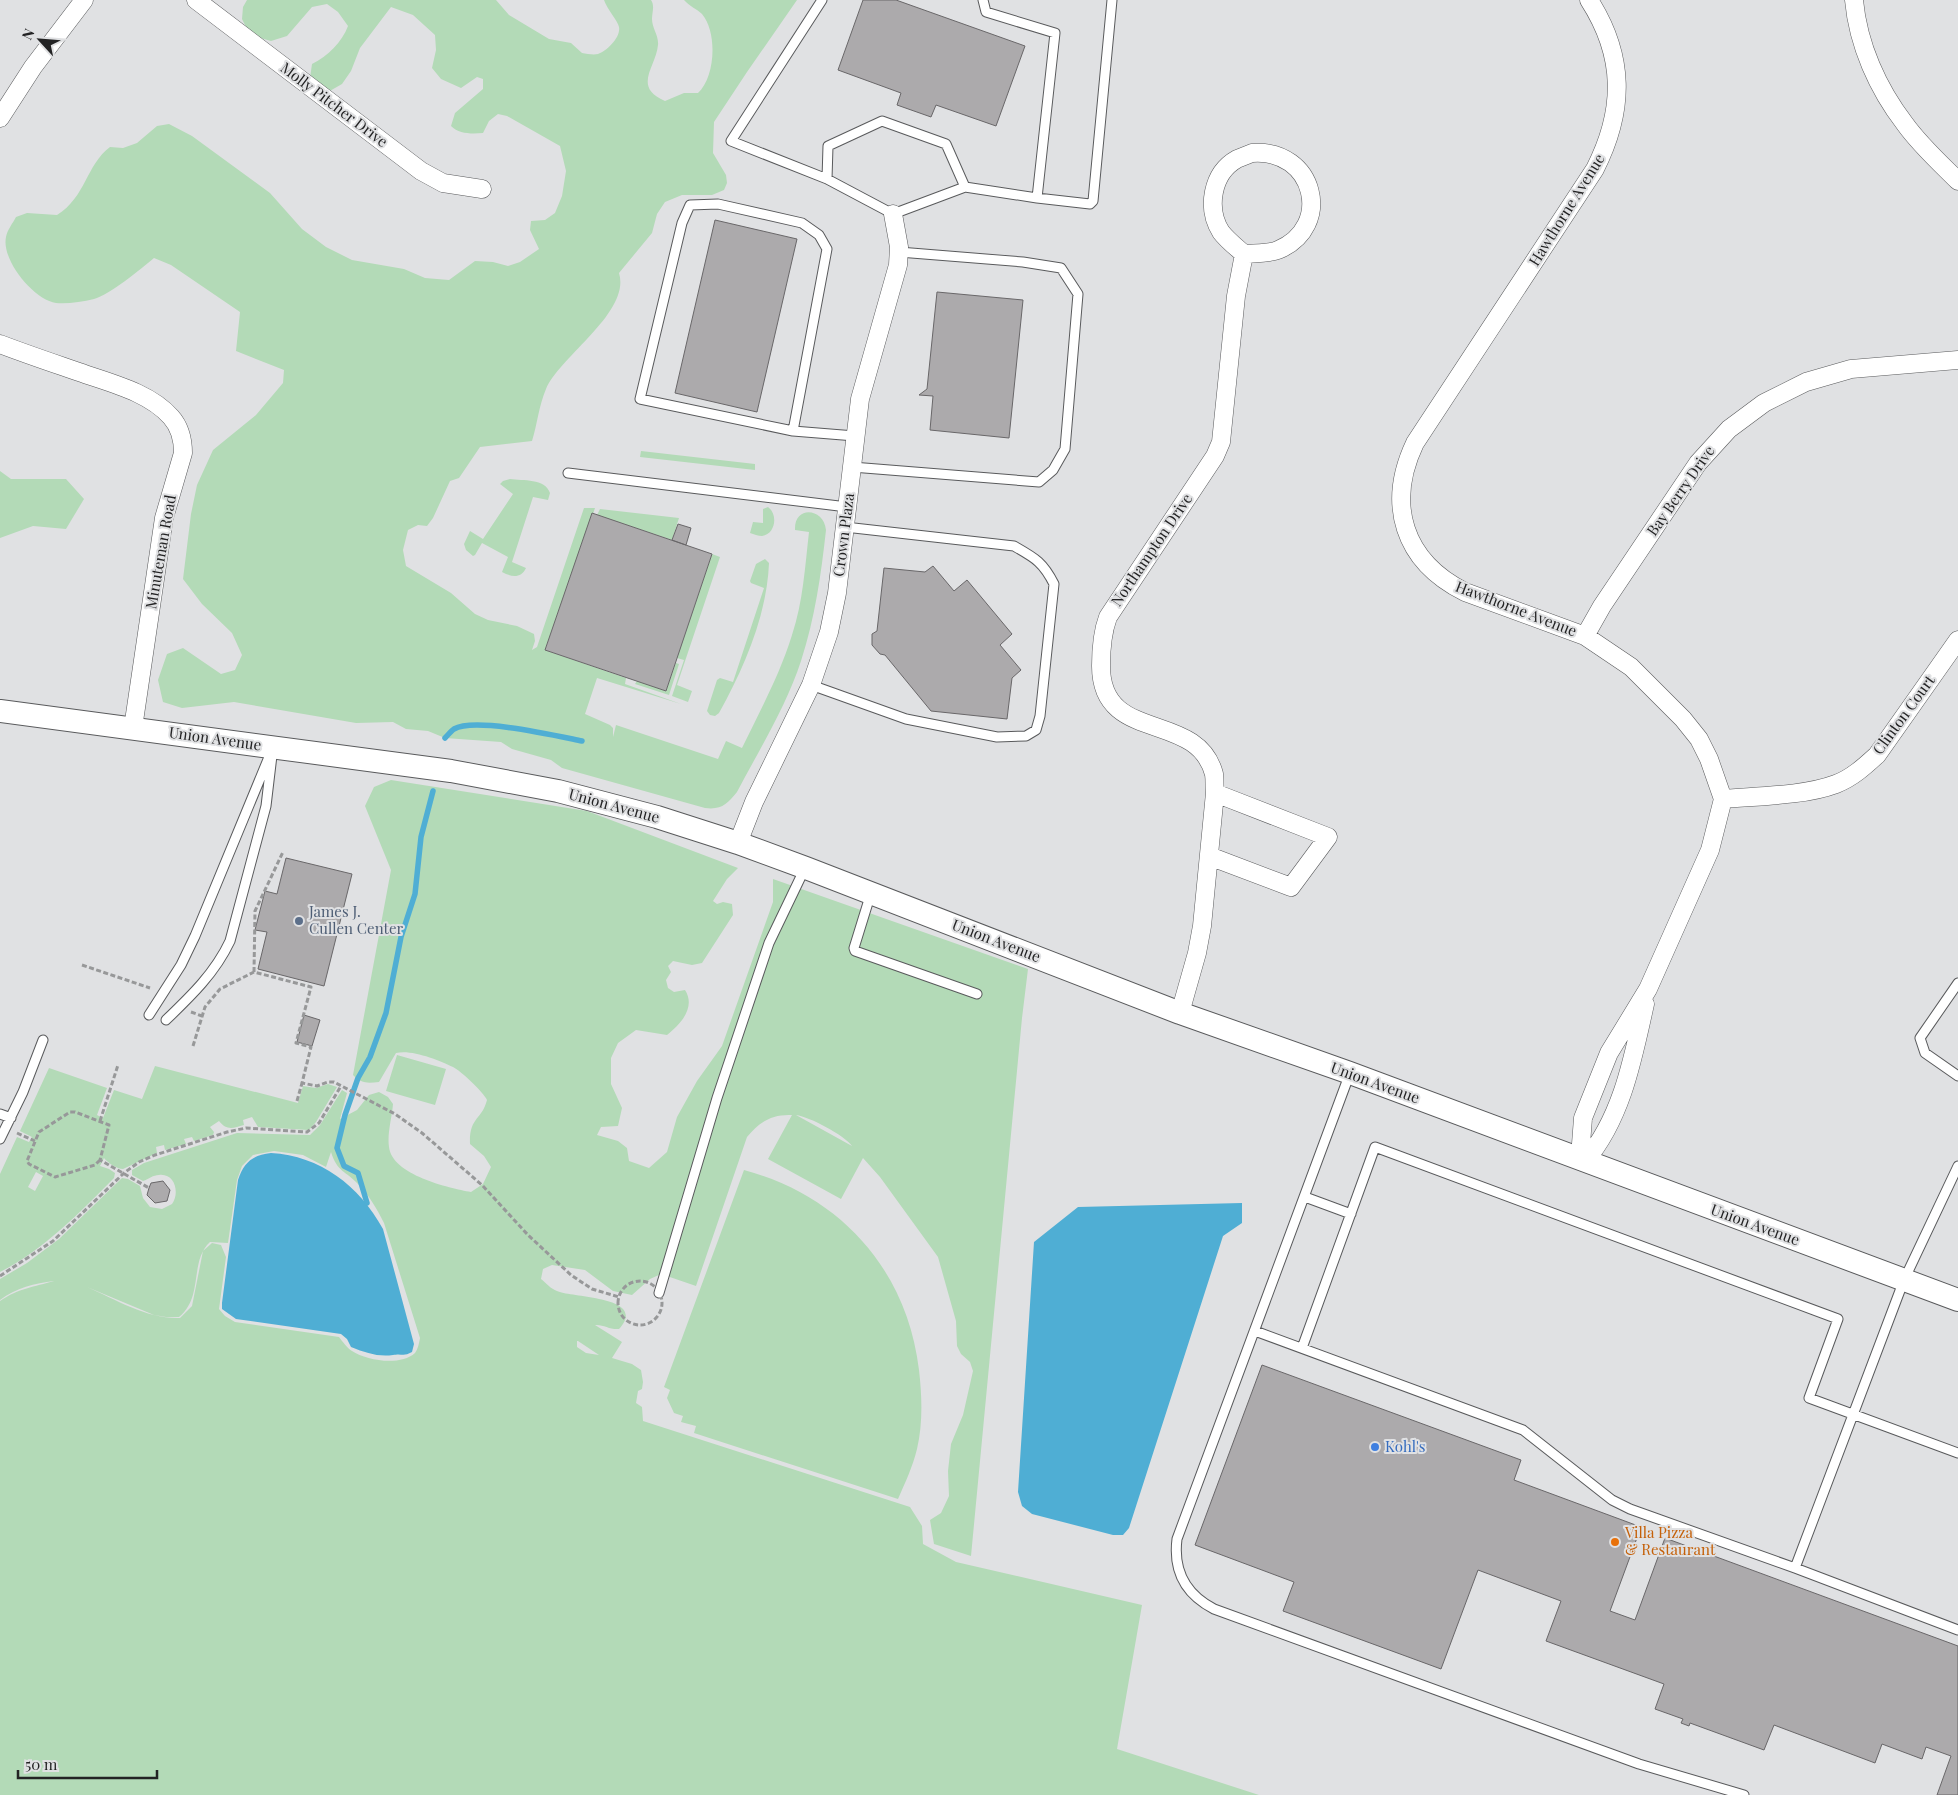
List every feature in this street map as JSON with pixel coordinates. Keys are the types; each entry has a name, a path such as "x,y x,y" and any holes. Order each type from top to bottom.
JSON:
{"street":[{"path":"0,118 33,67 84,0"},
{"name":"Hawthorne Avenue","path":"1589,0 1601,19 1616,70 1614,123 1606,148 1590,177 1415,443 1402,477 1401,504 1409,537 1419,554 1434,572 1453,586 1585,636 1631,667 1683,719 1699,739 1709,759 1723,799"},
{"path":"1854,0 1863,44 1871,67 1886,97 1905,125 1958,181"},
{"name":"Molly Pitcher Drive","path":"208,4 421,171 443,183 482,189"},
{"path":"1252,154 1275,154 1298,168 1304,176 1310,192 1311,208 1307,224 1298,237 1290,244 1276,251 1244,254 1222,232 1214,217 1212,201 1215,184 1224,170 1237,159 1252,154"},
{"name":"Crown Plaza","path":"738,843 754,802 811,685 829,632 837,593 860,399 893,286 899,252 893,214"},
{"name":"Northampton Drive","path":"1180,1013 1195,961 1202,926 1215,793 1214,775 1208,760 1198,747 1186,738 1129,717 1116,708 1106,695 1101,681 1101,651 1104,627 1108,617 1215,456 1221,442 1236,296 1244,254"},
{"name":"Minuteman Road","path":"0,344 128,389 159,407 171,417 179,428 183,443 183,453 164,518 134,728"},
{"name":"Bay Berry Drive","path":"1585,636 1602,606 1698,463 1730,429 1764,403 1806,382 1851,369 1958,360"},
{"name":"Clinton Court","path":"1723,799 1815,790 1837,783 1860,770 1877,755 1958,640"},
{"name":"Union Avenue","path":"0,711 451,771 558,791 657,817 738,843 806,868 1180,1013 1350,1073 1958,1300"},
{"path":"1209,856 1292,887 1328,837 1215,793"},
{"path":"1585,1161 1581,1144 1583,1118 1609,1053 1648,989 1710,850 1723,799"},
{"path":"1585,1161 1605,1134 1630,1068 1648,989"}],"lane":[{"path":"822,0 731,141 827,179 893,214 965,188 1090,204 1093,201 1112,0"},
{"path":"983,0 986,12 1055,33 1037,198"},
{"path":"827,179 828,146 882,121 946,144 965,188"},
{"path":"792,431 827,249 819,235 802,223 718,204 690,205 682,223 640,399 792,431 855,436"},
{"path":"852,467 1038,482 1053,470 1065,449 1078,294 1061,268 1023,262 899,252"},
{"path":"568,473 847,507"},
{"path":"811,685 906,719 997,737 1026,736 1036,730 1040,716 1054,584 1046,569 1014,546 845,527"},
{"path":"149,1015 181,965 195,936 273,747"},
{"path":"166,1020 205,981 230,941 266,806 273,747"},
{"path":"659,1293 717,1098 769,943 806,868"},
{"path":"871,893 854,948 855,952 977,994"},
{"path":"1958,984 1920,1038 1925,1053 1958,1076"},
{"path":"0,1139 34,1067 43,1040"},
{"path":"1350,1073 1256,1331 1177,1539 1176,1552 1179,1572 1189,1590 1214,1609 1625,1759 1744,1795"},
{"path":"0,1114 11,1118"},
{"path":"1302,1348 1375,1147 1838,1319 1809,1398 1958,1453"},
{"path":"1795,1568 1904,1280 1958,1166"},
{"path":"1305,1197 1350,1214"},
{"path":"1256,1331 1522,1430 1612,1500 1630,1509 1795,1568 1958,1630"}],"path":[{"path":"254,972 255,911 283,852"},
{"path":"82,966 156,990"},
{"path":"193,1046 205,1007 220,990 254,972 311,987 296,1043 311,1047 298,1101"},
{"path":"100,1121 118,1065"},
{"path":"302,1083 317,1086 331,1082 396,1114 449,1155 482,1185 548,1256 571,1275 592,1289 619,1296"},
{"path":"0,1276 53,1241 124,1173 139,1162 155,1155 236,1130 258,1128 302,1133 311,1130 319,1123 342,1086"},
{"path":"70,1112 100,1121 110,1127 100,1160 95,1165 53,1177 28,1162 35,1141 39,1132 70,1112"},
{"path":"6,1128 35,1141"},
{"path":"100,1160 150,1188"},
{"path":"642,1281 649,1283 659,1293 662,1307 659,1314 649,1323 642,1325 628,1322 619,1311 619,1296 627,1285 642,1281"}],"green space":[{"path":"247,0 496,0 509,15 549,39 571,43 582,53 598,54 609,47 616,39 619,31 618,24 604,0 651,0 653,7 652,22 658,45 648,76 648,83 655,95 665,101 684,93 698,93 704,86 711,66 711,32 707,22 702,14 684,0 797,0 714,122 713,153 726,175 727,183 724,190 712,195 682,195 665,202 657,214 652,233 619,273 620,288 615,303 605,318 565,362 546,389 532,441 480,447 459,478 450,481 433,518 427,526 418,525 408,530 403,550 406,566 451,593 475,614 488,620 517,626 534,634 535,641 532,650 537,647 584,508 595,508 545,650 626,678 625,684 681,704 597,678 585,714 610,725 613,728 613,737 616,725 718,759 726,741 742,748 776,678 796,623 803,584 809,532 795,530 796,522 799,516 804,513 809,512 820,517 826,530 822,563 814,613 801,661 788,695 763,744 737,792 724,805 716,808 705,808 562,768 551,760 512,749 501,742 445,738 428,731 406,729 393,722 356,723 234,702 182,708 163,702 158,680 167,654 183,648 221,674 235,670 242,655 232,633 202,604 183,579 191,514 197,485 213,450 256,415 283,383 284,370 236,351 240,312 171,265 154,258 125,281 94,299 56,303 38,295 21,278 9,257 6,237 16,217 27,213 57,215 67,208 102,154 110,147 123,148 137,143 157,126 169,124 192,136 270,193 302,229 326,247 352,260 404,269 425,278 449,280 475,261 493,262 508,266 520,262 539,249 530,230 531,221 545,220 555,213 562,196 566,171 560,146 507,116 498,114 489,121 483,133 466,133 458,131 451,126 455,113 483,89 483,79 477,77 461,88 441,79 432,68 436,50 435,35 413,15 391,7 360,48 351,71 342,84 328,92 310,78 312,64 334,48 348,26 338,12 327,4 312,7 287,36 271,41 257,37 248,31 242,19 243,7"},
{"path":"641,451 755,464 755,470 640,457"},
{"path":"0,471 11,479 66,479 84,499 66,529 33,526 0,538"},
{"path":"510,479 539,483 547,488 550,493 548,500 533,497 512,562 526,568 524,572 516,576 502,572 508,557 482,543 473,556 466,550 464,544 470,531 483,539 513,494 500,484"},
{"path":"768,507 773,514 773,528 762,536 750,533 753,522 763,523 763,509"},
{"path":"600,509 679,518 672,540 597,515"},
{"path":"712,554 720,557 677,685 692,691 688,702 672,696 684,660 677,658"},
{"path":"765,559 769,563 767,583 764,602 753,641 719,713 715,716 710,715 707,711 717,680 720,678 733,682 764,588 750,581 756,564"},
{"path":"676,663 679,664 669,695 635,684 637,681 666,691"},
{"path":"391,780 587,811 738,868 727,879 713,901 717,904 723,902 732,904 733,915 702,963 692,965 673,961 668,966 671,972 666,980 668,988 674,992 685,990 688,996 688,1009 682,1020 667,1035 636,1030 618,1043 611,1058 611,1084 622,1108 618,1126 601,1127 597,1135 618,1141 627,1148 629,1161 649,1168 667,1152 677,1117 697,1081 722,1046 773,902 773,879 1028,969 971,1556 934,1544 930,1520 941,1513 949,1496 948,1471 951,1444 963,1415 973,1371 970,1362 961,1354 957,1346 956,1321 938,1257 880,1177 863,1158 841,1199 768,1159 792,1115 778,1116 766,1120 747,1137 696,1286 661,1274 650,1279 632,1295 613,1291 585,1270 552,1265 543,1269 541,1279 557,1291 605,1300 617,1304 624,1310 626,1318 619,1329 595,1325 622,1342 612,1358 632,1364 641,1370 642,1389 638,1391 636,1403 642,1407 643,1421 910,1507 922,1526 923,1544 956,1562 1142,1605 1117,1749 1259,1795 0,1795 0,1301 20,1291 54,1281 26,1287 0,1300 0,1279 27,1263 59,1239 122,1178 128,1179 140,1186 143,1198 150,1207 162,1209 172,1204 176,1195 176,1189 169,1177 157,1175 143,1181 132,1175 132,1170 144,1163 237,1133 310,1135 320,1125 342,1090 347,1093 340,1119 357,1110 369,1095 379,1092 388,1097 393,1104 389,1147 392,1157 410,1172 436,1183 471,1192 483,1184 491,1167 484,1156 470,1144 470,1135 474,1123 485,1107 487,1100 477,1087 457,1069 425,1056 402,1052 396,1053 379,1082 368,1083 353,1075 391,870 365,806 374,787","holes":["796,1115 826,1127 852,1146","274,1151 303,1155 326,1167 331,1152 336,1164 366,1193 384,1223 420,1338 417,1350 409,1357 401,1360 384,1361 366,1357 352,1351 339,1337 235,1322 225,1316 219,1309 226,1257 221,1245 212,1243 203,1251 210,1242 228,1243 237,1180 242,1166 253,1155","203,1252 192,1306 180,1318 168,1317 179,1317 187,1309","87,1287 153,1315 121,1303","578,1341 599,1355 586,1353 577,1347"]},
{"path":"397,1055 446,1069 435,1105 386,1091"},
{"path":"155,1066 298,1103 303,1086 316,1088 328,1084 337,1087 316,1122 309,1130 258,1127 252,1117 243,1120 244,1125 233,1128 225,1126 219,1121 210,1127 214,1132 213,1135 194,1141 192,1137 184,1139 186,1144 165,1150 164,1145 156,1147 157,1153 123,1169 118,1168 104,1158 100,1166 115,1173 114,1178 75,1217 46,1242 32,1253 0,1272 0,1174 17,1137 29,1142 32,1137 20,1131 49,1068 107,1088 97,1115 103,1118 114,1090 142,1099","holes":["36,1172 43,1176 35,1191 28,1187"]},
{"path":"744,1170 779,1182 811,1198 839,1218 863,1242 884,1270 900,1300 912,1334 919,1370 921,1410 917,1449 898,1499 694,1433 696,1426 681,1422 683,1416 674,1413 667,1398 670,1390 664,1387"}],"water":[{"path":"271,1153 289,1155 322,1167 350,1186 373,1213 383,1229 414,1344 412,1352 404,1355 372,1354 351,1347 347,1339 341,1334 236,1319 222,1309 238,1180 243,1168 250,1160"},
{"path":"1242,1203 1242,1223 1223,1236 1129,1528 1123,1535 1113,1535 1032,1514 1022,1506 1018,1492 1034,1242 1078,1207"}],"building":[{"path":"863,0 896,0 1025,46 996,126 936,105 931,117 897,105 901,93 838,70"},
{"path":"715,220 797,239 757,412 675,393"},
{"path":"937,292 1023,300 1009,438 930,430 933,396 919,395 927,389"},
{"path":"592,513 712,554 666,691 545,650"},
{"path":"678,524 691,528 686,545 672,540"},
{"path":"933,566 954,591 967,580 1012,634 1000,645 1021,670 1012,678 1007,719 931,711 885,655 880,654 872,645 872,634 877,631 884,568 925,572"},
{"name":"James J. Cullen Center","path":"286,858 352,874 324,986 258,969 267,932 255,930 265,891 277,894"},
{"path":"304,1015 320,1020 312,1046 297,1042"},
{"path":"163,1181 170,1190 167,1201 155,1203 147,1195 149,1188 151,1183"},
{"path":"1262,1365 1521,1460 1514,1480 1641,1527 1610,1611 1635,1620 1665,1538 1958,1646 1958,1795 1937,1795 1951,1756 1926,1747 1922,1759 1882,1744 1875,1763 1774,1725 1764,1750 1690,1723 1689,1726 1681,1723 1683,1719 1655,1709 1664,1684 1546,1641 1561,1601 1478,1570 1441,1669 1283,1611 1294,1582 1195,1545"}],"waterway":[{"path":"445,738 454,729 479,725 536,732 582,741"},
{"path":"367,1203 358,1173 344,1166 337,1148 345,1115 358,1078 370,1057 386,1013 401,937 415,894 421,837 433,791"}],"place":[{"name":"James J. Cullen Center","path":"299,921"},
{"name":"Kohl's","path":"1375,1447"},
{"name":"Villa Pizza & Restaurant","path":"1615,1542"}]}
